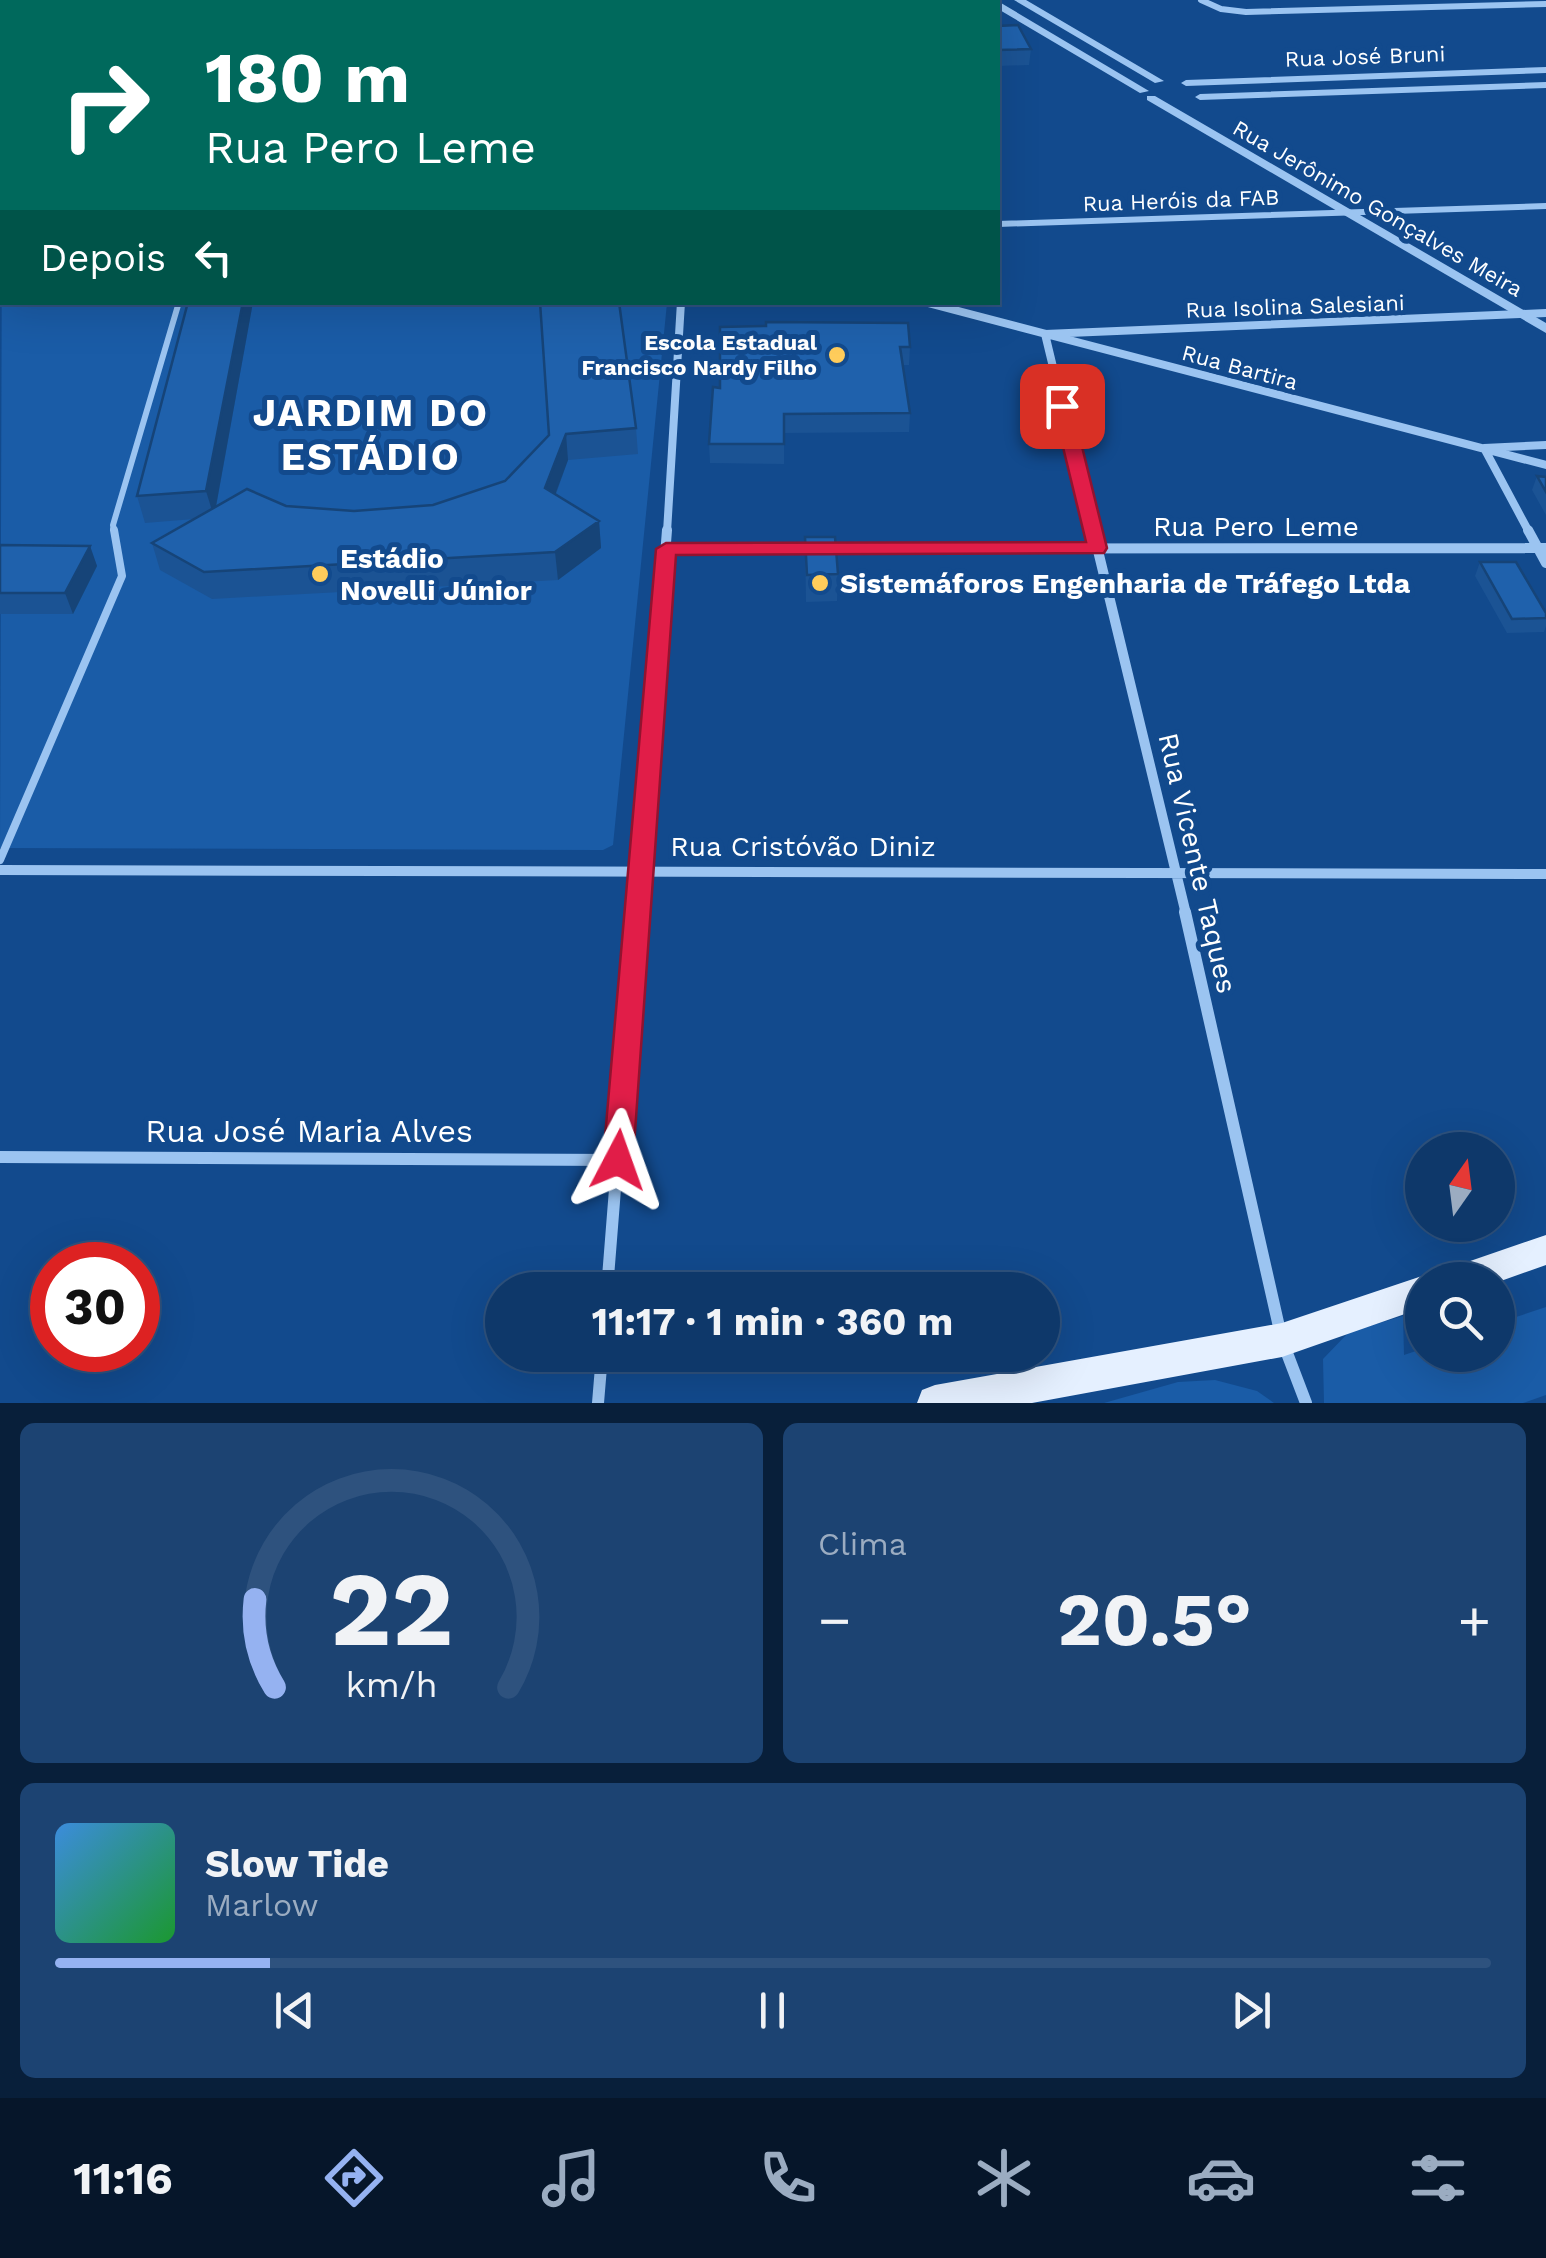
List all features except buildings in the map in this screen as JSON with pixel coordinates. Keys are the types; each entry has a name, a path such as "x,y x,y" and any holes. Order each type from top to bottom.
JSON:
{"main road":[{"path":"1511,1262 1546,1250"},
{"path":"935,1403 1282,1340 1405,1298"}],"street":[{"path":"1019,0 1159,81 1147,94"},
{"path":"1201,0 1227,11 1246,12 1546,4"},
{"name":"Rua Jerônimo Gonçalves Meira","path":"1000,7 1546,328"},
{"name":"Rua José Bruni","path":"1159,81 1546,70"},
{"path":"1186,83 1199,90 1198,99"},
{"name":"Rua José Bruni","path":"1147,94 1178,104 1198,99 1546,85"},
{"name":"Rua Jerônimo Gonçalves Meira","path":"1190,122 1198,99"},
{"name":"Rua Heróis da FAB","path":"1000,224 1546,206"},
{"path":"609,1272 666,549 681,305"},
{"name":"Rua Bartira","path":"935,305 1546,465"},
{"name":"Rua Isolina Salesiani","path":"1045,334 1546,313"},
{"name":"Rua Vicente Taques","path":"1045,334 1176,872 1282,1340 1306,1403"},
{"path":"1546,446 1484,448 1542,548 1546,562"},
{"name":"Rua Pero Leme","path":"666,549 1542,548"},
{"name":"Rua Cristóvão Diniz","path":"0,870 1546,874"},
{"name":"Rua José Maria Alves","path":"0,1157 618,1160"},
{"path":"598,1403 601,1372"}],"lane":[{"path":"0,860 122,576 114,525 178,305"}],"shaded area":[{"name":"Estádio Novelli Júnior","path":"2,305 667,305 613,845 603,850 0,848"},
{"path":"1546,1307 1546,1395 1523,1403 1324,1403 1323,1359 1349,1332 1403,1316 1405,1372 1515,1372 1515,1317"},
{"path":"1215,1380 1257,1391 1274,1403 1104,1403 1178,1382"}],"place":[{"name":"Escola Estadual Francisco Nardy Filho","path":"837,355"},
{"name":"Estádio Novelli Júnior","path":"320,574"},
{"name":"Sistemáforos Engenharia de Tráfego Ltda","path":"820,583"}],"district":[{"name":"JARDIM DO ESTÁDIO","path":"371,434"}],"route":[{"path":"618,1160 666,549 1097,548 1062,406"}]}
